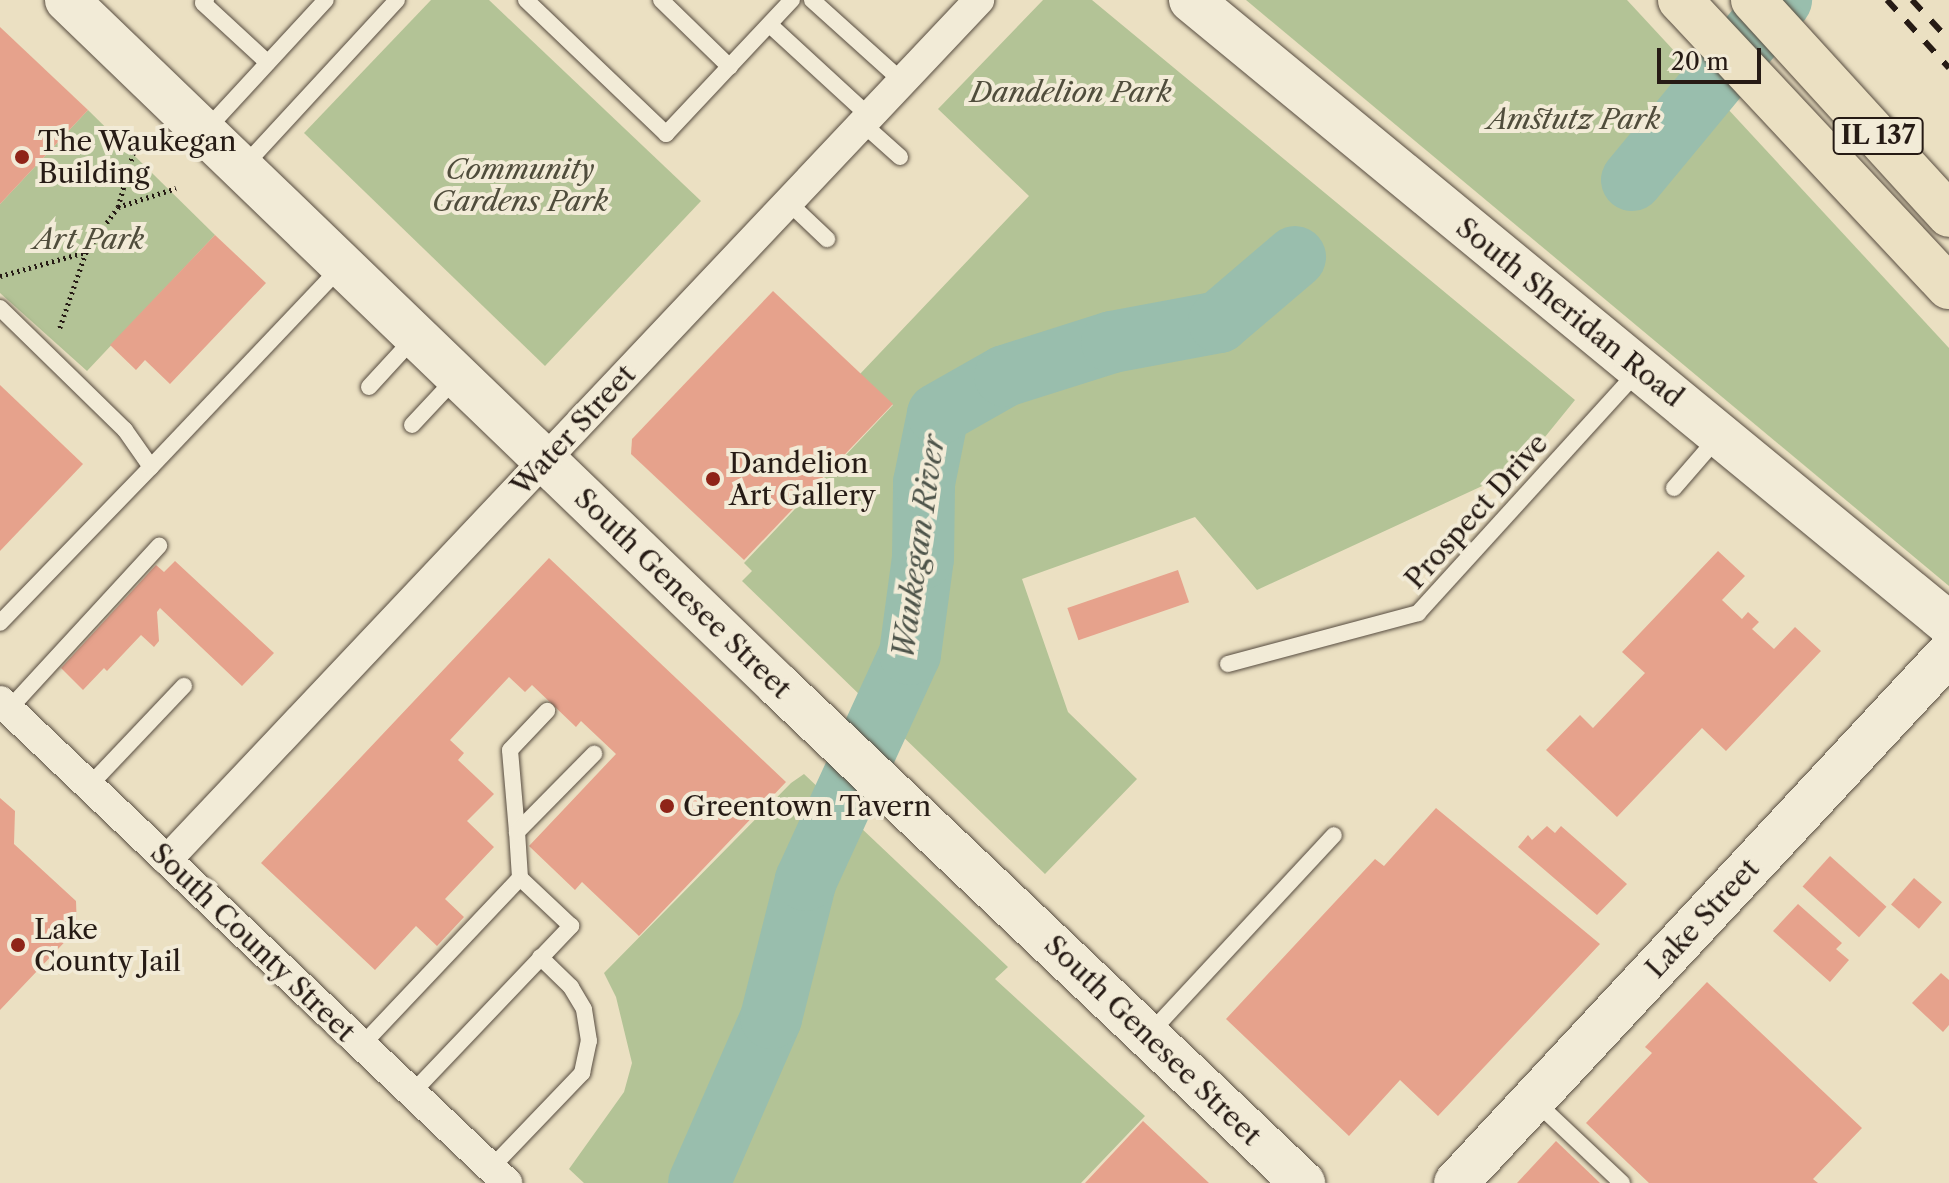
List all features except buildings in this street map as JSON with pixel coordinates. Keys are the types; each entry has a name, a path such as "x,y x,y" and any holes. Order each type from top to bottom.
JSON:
{"highway":[{"name":"IL 137","path":"1753,0 1949,215"},
{"name":"IL 137","path":"1693,14 1949,287"}],"street":[{"name":"South Genesee Street","path":"67,0 778,685 1303,1183"},
{"name":"Water Street","path":"167,860 979,0"},
{"name":"South Sheridan Road","path":"1191,0 1949,624"},
{"name":"Lake Street","path":"1456,1183 1949,653"},
{"name":"South County Street","path":"4,705 499,1175"}],"lane":[{"path":"206,0 203,3 268,63"},
{"path":"204,132 326,0"},
{"path":"242,169 397,0"},
{"path":"526,0 666,134 792,0"},
{"path":"661,0 730,67"},
{"path":"812,0 902,81"},
{"path":"770,25 900,157"},
{"path":"788,202 827,239"},
{"path":"0,623 342,266"},
{"path":"0,308 125,430 151,467"},
{"path":"369,387 416,336"},
{"name":"Prospect Drive","path":"1228,664 1418,613 1640,369"},
{"path":"412,425 457,377"},
{"path":"1674,488 1720,435"},
{"path":"4,705 159,546"},
{"path":"89,786 184,686"},
{"path":"412,1093 571,926 520,878 510,750 547,711"},
{"path":"517,832 594,754"},
{"path":"1148,1035 1334,835"},
{"path":"362,1045 520,878"},
{"path":"499,1175 582,1073 589,1041 584,1009 571,987 540,957"},
{"path":"1533,1099 1622,1183"}],"path":[{"path":"50,357 86,252 118,207 135,147"},
{"path":"118,207 176,188"},
{"path":"0,276 86,252"}],"green space":[{"name":"Community Gardens Park","path":"431,0 489,0 701,201 545,366 304,133"},
{"name":"Dandelion Park","path":"1043,0 1092,0 1575,400 1519,469 1257,590 1195,517 1022,579 1068,712 1137,779 1045,874 742,581 752,571 744,563 893,405 860,374 1029,196 938,109"},
{"name":"Amstutz Park","path":"1246,0 1627,0 1949,348 1949,586"},
{"name":"Art Park","path":"88,110 215,235 87,371 0,293 0,204"},
{"path":"804,774 1008,967 995,979 1145,1116 1081,1183 584,1183 569,1169 624,1092 632,1063 616,997 604,973 791,783"}],"waterway":[{"name":"Waukegan River","path":"1632,180 1781,0"},
{"name":"Waukegan River","path":"699,1183 771,1018 806,880 910,654 923,558 924,483 938,414 1005,376 1112,342 1219,322 1295,257"}],"railway":[{"path":"1887,0 1949,68"},
{"path":"1912,0 1949,40"}],"place":[{"name":"The Waukegan Building","path":"22,157"},
{"name":"Dandelion Art Gallery","path":"713,479"},
{"name":"Greentown Tavern","path":"667,806"},
{"name":"Lake County Jail","path":"18,945"}]}
